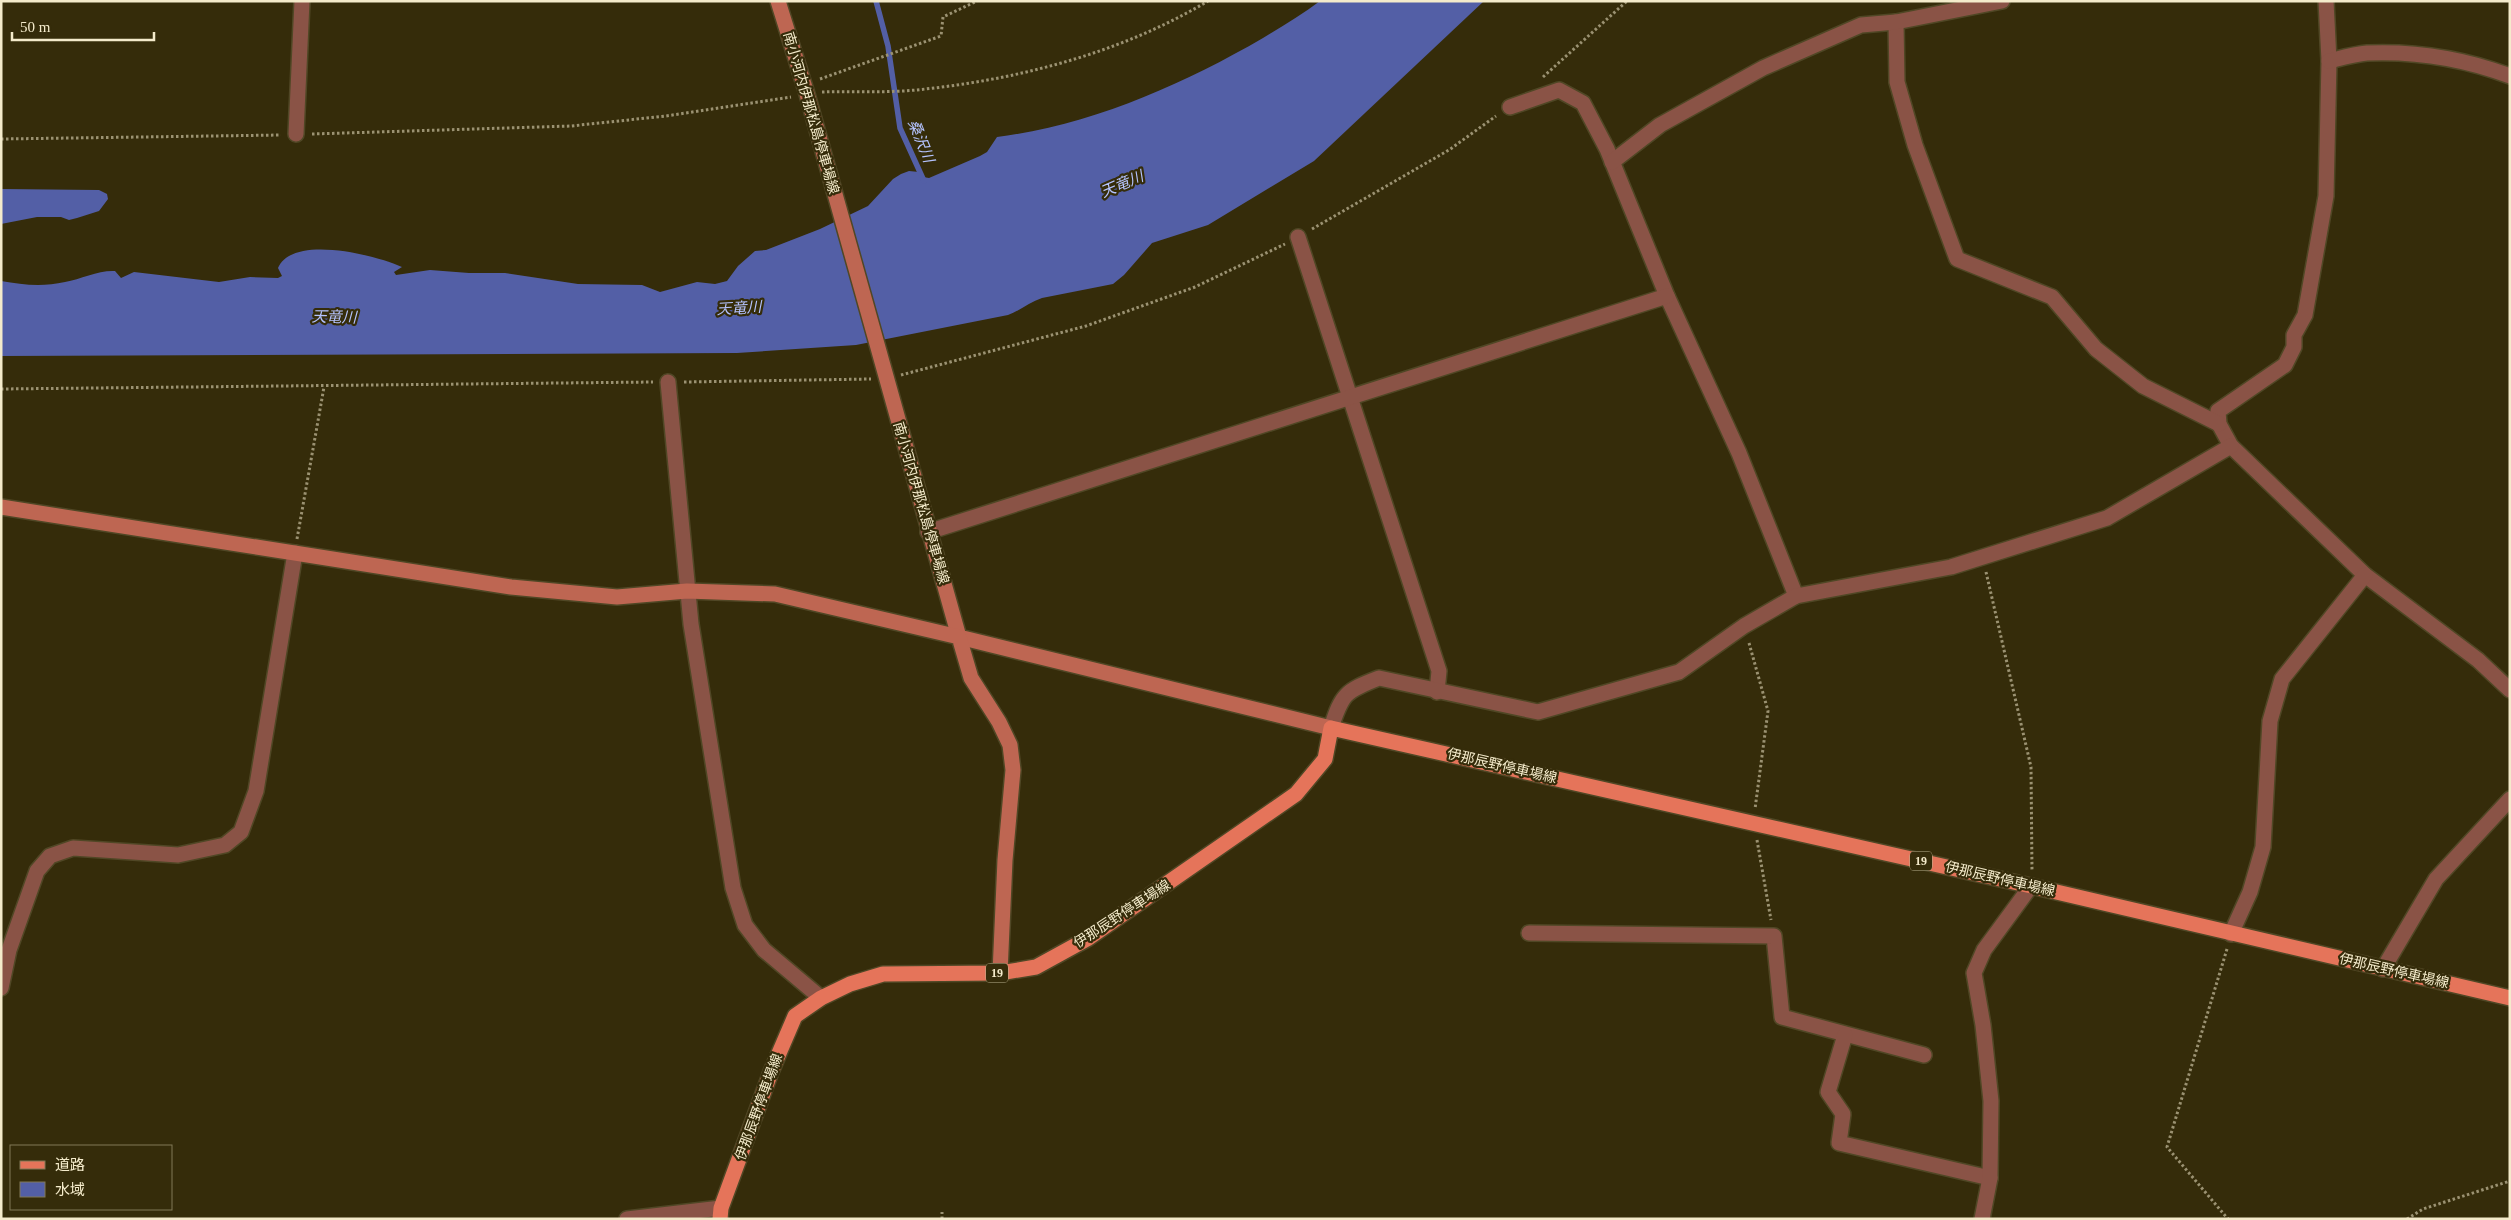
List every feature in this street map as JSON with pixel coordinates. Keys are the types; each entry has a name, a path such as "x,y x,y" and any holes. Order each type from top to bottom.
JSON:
{"main road":[{"name":"伊那辰野停車場線","path":"720,1213 771,1072 795,1016 821,998 850,984 883,974 1000,973 1036,967 1087,939 1296,794 1325,758 1331,728 2031,886 2510,998"}],"street":[{"path":"296,134 302,1"},
{"name":"南小河内伊那松島停車場線","path":"778,1 806,90 928,532 971,678 999,722 1010,745 1013,770 1005,860 1000,973"},
{"path":"1612,162 1660,125 1764,68 1861,25 1896,22 2002,1"},
{"path":"2326,1 2329,61 2326,196 2305,315 2294,336 2294,347 2286,365 2218,411 2218,424 2231,446 2365,575 2478,660 2510,690"},
{"path":"1896,22 1897,82 1915,145 1956,259 2052,297 2096,348 2144,386 2218,424"},
{"path":"2329,61 2366,53 2417,55 2480,65 2510,76"},
{"path":"1510,107 1560,90 1583,103 1612,162 1667,296 1739,454 1796,596"},
{"path":"1298,237 1438,671 1438,692"},
{"path":"928,532 1667,296"},
{"path":"668,382 688,591 733,888 744,925 764,950 821,998"},
{"path":"1,507 511,587 617,597 688,591 775,594 1331,728 1340,700 1358,686 1379,678 1538,712 1679,672 1744,626 1796,596 1951,567 2107,518 2231,446"},
{"path":"1,988 9,950 36,871 50,856 73,848 178,855 225,845 241,832 256,791 295,553"},
{"path":"2231,934 2250,892 2263,847 2270,721 2282,679 2365,575"},
{"path":"2383,969 2436,879 2510,799"},
{"path":"1982,1219 1990,1178 1991,1101 1983,1025 1974,973 1984,950 2031,886"},
{"path":"1529,933 1774,936 1782,1017 1845,1036 1924,1055"},
{"path":"1845,1036 1828,1092 1843,1114 1839,1143 1990,1178"},
{"path":"627,1219 720,1213"}],"path":[{"path":"806,90 877,59 941,36 943,18 977,1"},
{"path":"1,139 467,131 571,126 666,116 806,90 915,90 1033,71 1094,52 1181,17 1208,1"},
{"path":"295,553 324,387"},
{"path":"1983,557 2031,767 2033,836 2031,886"},
{"path":"1744,626 1768,711 1754,823 1774,936"},
{"path":"2228,1219 2167,1147 2231,934"},
{"path":"2407,1219 2424,1209 2510,1181"},
{"path":"942,1212 942,1219"}],"water":[{"name":"天竜川","path":"1320,1 1484,1 1314,161 1208,225 1152,243 1124,275 1113,284 1042,298 1008,315 856,345 737,353 1,356 1,281 49,285 109,271 115,271 121,278 134,272 219,282 250,277 278,278 282,276 278,268 286,258 300,252 336,250 374,257 402,267 394,272 396,275 430,270 505,273 578,284 642,285 660,292 697,282 715,284 727,281 738,266 755,251 766,250 820,229 868,206 893,179 901,174 909,171 919,172 923,177 929,178 987,152 997,137 1067,123 1135,101 1200,72 1232,55 1263,38"},
{"path":"1,189 99,190 107,194 108,199 99,211 69,220 61,217 37,217 1,224"}],"waterway":[{"name":"桑沢川","path":"876,1 888,46 900,128 924,181"}]}
